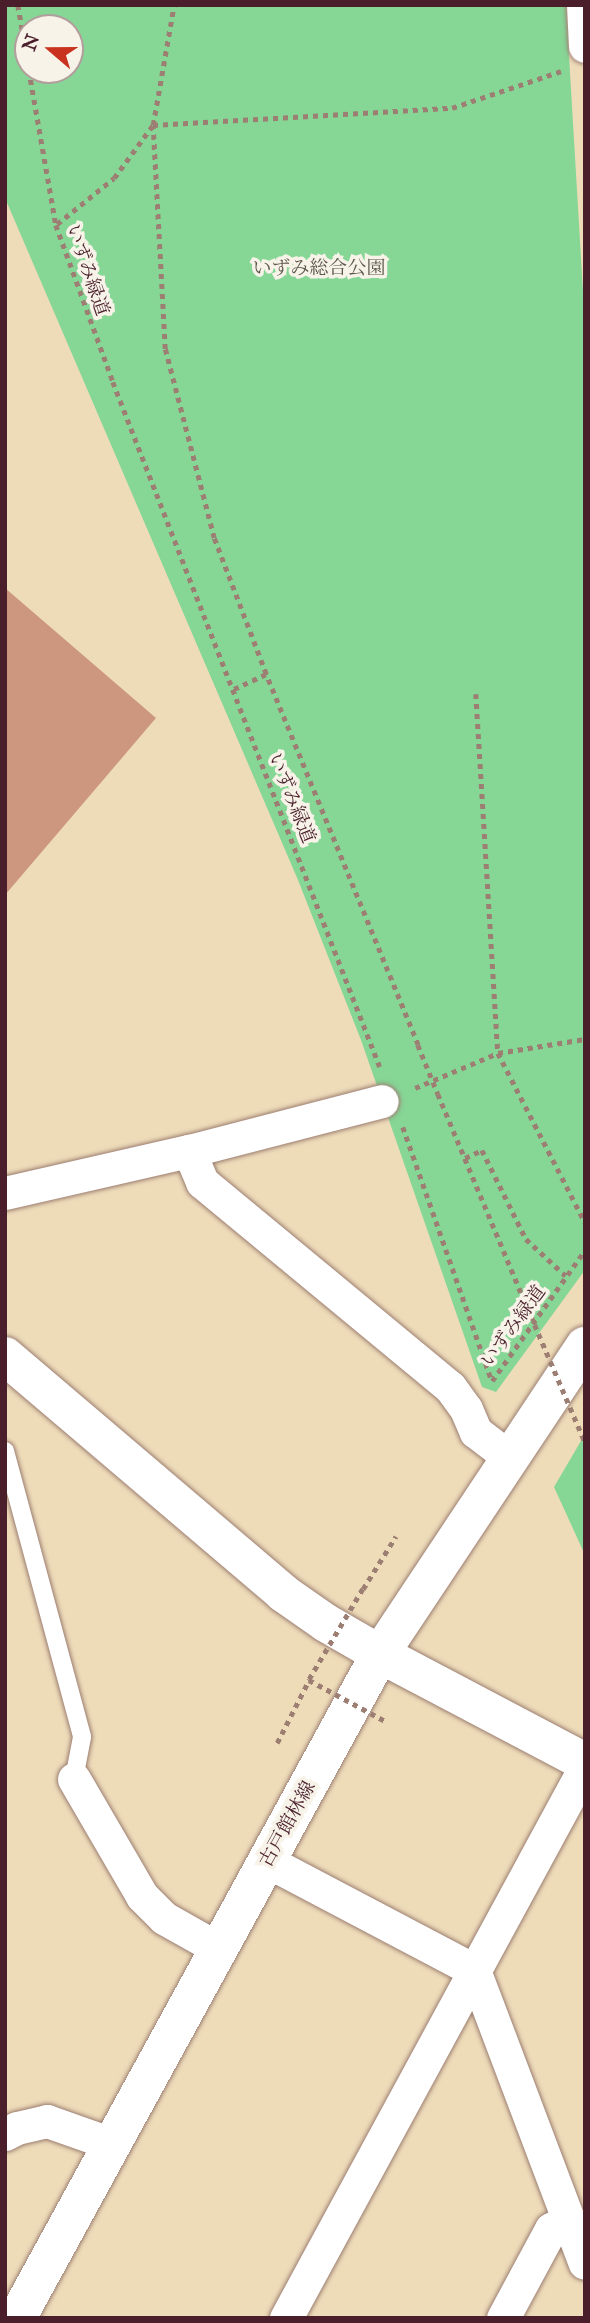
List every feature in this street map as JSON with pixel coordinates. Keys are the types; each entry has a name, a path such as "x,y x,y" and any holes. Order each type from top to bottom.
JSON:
{"main road":[{"name":"古戸館林線","path":"17,2318 380,1654 585,1346"},
{"path":"7,1364 283,1593 326,1623 585,1764"}],"street":[{"path":"578,57 583,5"},
{"path":"5,1194 189,1151 387,1099"},
{"path":"189,1151 202,1182 450,1387 466,1409 476,1432 510,1458"},
{"path":"286,2318 585,1764"},
{"path":"74,1779 142,1896 164,1918 219,1949"},
{"path":"267,1861 474,1970 585,2263"},
{"path":"5,2134 17,2128 47,2121 112,2144"},
{"path":"503,2318 551,2229 568,2220"}],"lane":[{"path":"5,1451 82,1737 74,1779"}],"path":[{"path":"174,5 153,125 165,349 214,538 266,674 438,1094 585,1442"},
{"path":"153,125 452,108 578,57"},
{"name":"いずみ緑道","path":"31,84 56,225 113,383 234,689 492,1381 585,1250"},
{"path":"56,225 114,178 153,125"},
{"path":"234,689 266,674"},
{"path":"476,694 498,1053 585,1222"},
{"path":"387,1099 498,1053 585,1039"},
{"path":"465,1158 482,1150 526,1239 566,1276"},
{"path":"277,1744 309,1680 396,1536"},
{"path":"309,1680 385,1721"}],"green space":[{"name":"いずみ総合公園","path":"5,5 566,5 585,325 585,1270 496,1392 482,1387 361,1040 298,880 5,198"},
{"path":"585,1434 585,1555 554,1487"}],"building":[{"path":"5,588 156,718 5,895"}]}
